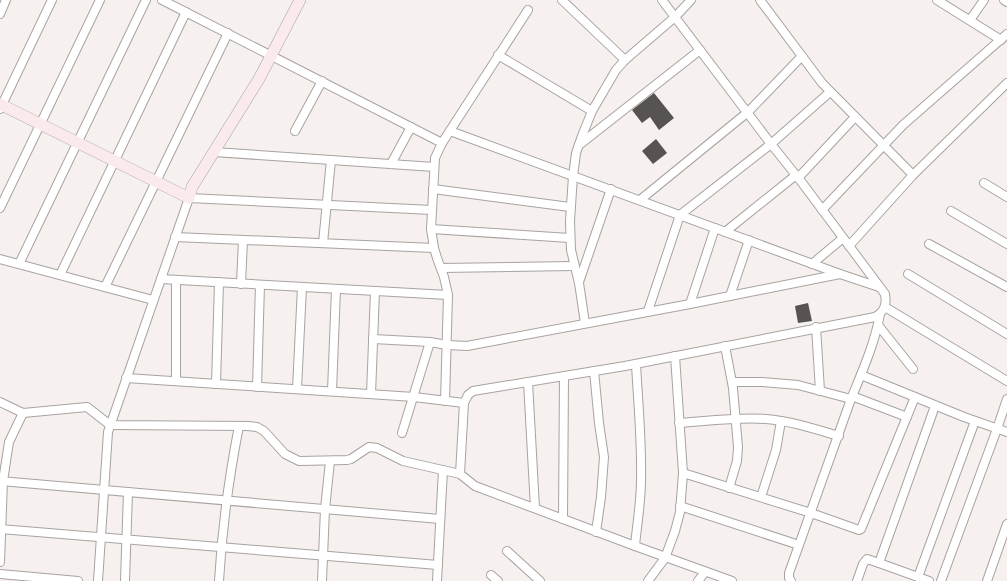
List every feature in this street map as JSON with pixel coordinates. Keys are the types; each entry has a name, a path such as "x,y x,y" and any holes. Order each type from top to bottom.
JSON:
{"street":[{"path":"0,14 6,0"},
{"path":"52,0 1,106 78,142 189,198 432,210"},
{"path":"0,208 100,0"},
{"path":"19,264 146,0"},
{"path":"162,0 442,143"},
{"path":"98,581 108,432 192,187 259,79 300,0"},
{"path":"562,0 625,60"},
{"path":"460,474 464,403 468,395 473,391 636,364 875,317 880,314 885,307 885,294 662,0"},
{"path":"585,323 570,238 570,207 576,153 592,111 616,70 625,60 675,17 691,0"},
{"path":"760,0 830,92 913,175"},
{"path":"970,20 984,0"},
{"path":"822,210 903,125 1004,37 970,20 943,1"},
{"path":"445,401 448,295 444,277 434,248 431,229 435,158 442,143 528,10"},
{"path":"60,275 186,12"},
{"path":"106,288 228,33"},
{"path":"579,145 700,50"},
{"path":"498,55 592,111"},
{"path":"640,200 748,112 802,56"},
{"path":"295,131 322,81"},
{"path":"849,246 913,175 1007,83"},
{"path":"648,311 680,215 771,144 830,92"},
{"path":"725,232 797,176 855,117"},
{"path":"391,164 411,127"},
{"path":"450,131 812,264 879,287"},
{"path":"214,152 434,167"},
{"path":"323,243 328,205 331,160"},
{"path":"984,184 1007,197"},
{"path":"433,189 570,207"},
{"path":"579,283 611,189"},
{"path":"951,211 1007,244"},
{"path":"690,304 715,228"},
{"path":"431,229 570,238"},
{"path":"175,237 434,248"},
{"path":"812,264 843,238"},
{"path":"241,284 243,240"},
{"path":"730,296 749,240"},
{"path":"929,244 1007,287"},
{"path":"0,259 153,300"},
{"path":"441,268 574,266"},
{"path":"373,339 430,342 467,346 840,274"},
{"path":"908,274 1007,334"},
{"path":"161,279 448,295"},
{"path":"176,280 176,382"},
{"path":"216,384 219,282"},
{"path":"257,386 260,285"},
{"path":"297,389 302,287"},
{"path":"332,391 336,289"},
{"path":"371,394 375,291"},
{"path":"885,307 1007,381"},
{"path":"791,581 789,578 789,573 839,436 851,398 861,374 878,325 880,314"},
{"path":"878,325 913,369"},
{"path":"816,328 820,391"},
{"path":"402,433 430,342"},
{"path":"725,346 737,418 738,447 730,488"},
{"path":"648,581 665,558 675,531 680,506 683,473 675,356"},
{"path":"635,546 641,480 636,364"},
{"path":"594,371 604,457 601,497 596,532"},
{"path":"861,374 935,406 1007,432"},
{"path":"563,519 564,376"},
{"path":"126,378 414,396 464,403"},
{"path":"528,382 535,508"},
{"path":"732,382 762,382 798,385 851,398 907,417"},
{"path":"683,473 811,513 859,530 861,529 915,397"},
{"path":"941,581 1007,398"},
{"path":"0,402 23,413 87,407 110,425 239,426 257,428 264,431 285,454 299,461 343,461 352,459 364,450 372,447 377,448 404,461 460,474 475,486 665,558 732,581"},
{"path":"879,562 935,406"},
{"path":"0,562 1,481 9,442 23,413"},
{"path":"679,423 737,418 766,419 781,421 839,436"},
{"path":"761,497 776,450 781,421"},
{"path":"918,577 975,421"},
{"path":"219,581 221,547 229,480 239,426"},
{"path":"322,581 325,509 330,461"},
{"path":"437,581 443,470"},
{"path":"1,481 440,519"},
{"path":"125,581 128,492"},
{"path":"680,506 799,545"},
{"path":"987,581 1007,524"},
{"path":"1,529 438,565"},
{"path":"507,551 540,581"},
{"path":"858,581 863,564 867,559 929,581"},
{"path":"698,581 705,572"},
{"path":"0,574 78,581"}],"building":[{"path":"654,93 674,118 659,130 650,117 642,123 632,110"},
{"path":"656,139 667,153 653,164 642,151"},
{"path":"808,303 812,321 798,323 795,306"}]}
